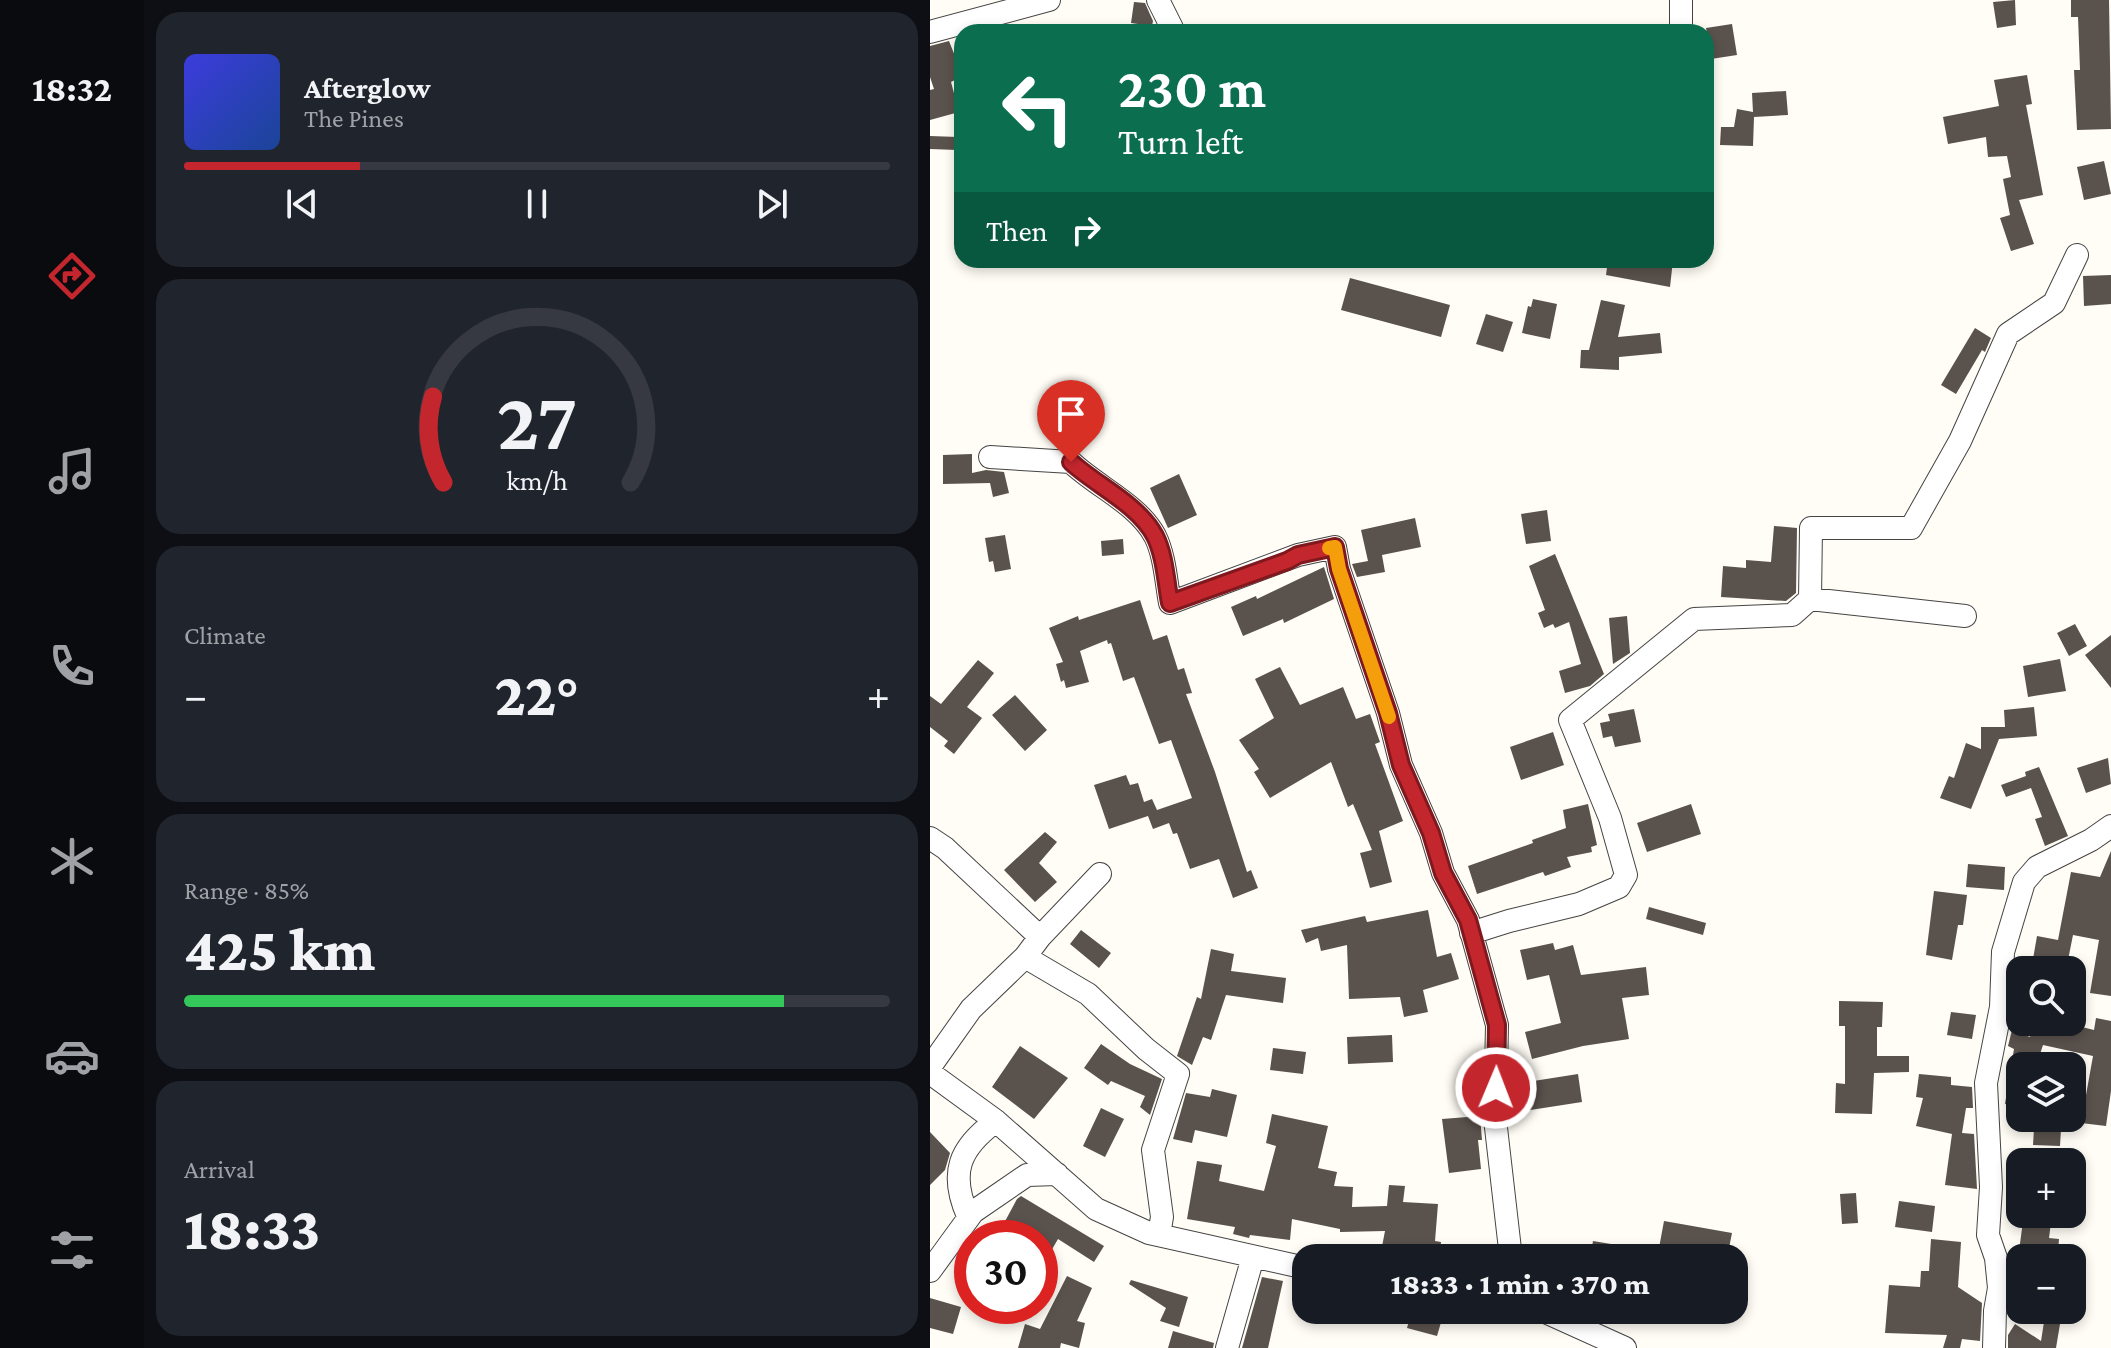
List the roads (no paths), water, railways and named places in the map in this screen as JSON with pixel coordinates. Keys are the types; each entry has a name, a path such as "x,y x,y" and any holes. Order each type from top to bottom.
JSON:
{"street":[{"path":"960,24 1049,0"},
{"path":"1158,0 1170,24"},
{"path":"1681,0 1681,24"},
{"path":"930,32 954,26"},
{"path":"1471,933 1579,904 1619,887 1626,875 1610,818 1570,720 1694,619 1792,615 1810,599 1811,528 1911,528 1960,441 2008,334 2054,303 2077,255"},
{"path":"990,457 1071,462 1134,511 1154,533 1170,603 1298,555 1335,547 1339,569 1388,713 1401,765 1431,833 1443,873 1468,920 1497,1025 1495,1119 1509,1244"},
{"path":"1810,599 1965,616"},
{"path":"1994,1348 1999,1288 1996,1258 1988,1235 1991,1155 1986,1083 2001,1007 2003,952 2024,882 2037,867 2091,840 2111,826"},
{"path":"930,838 945,848 1040,937"},
{"path":"930,1067 971,1009 1025,957 1100,874"},
{"path":"1025,957 1088,994 1146,1049 1178,1074 1153,1150 1162,1217 1159,1235"},
{"path":"930,1073 996,1121 1096,1209 1159,1235 1292,1265"},
{"path":"996,1121 975,1137 964,1152 958,1176 961,1200 968,1216 1027,1175 1057,1174"},
{"path":"930,1271 973,1212"},
{"path":"1227,1348 1253,1257"},
{"path":"1572,1324 1625,1348"},
{"path":"1570,1348 1583,1329"}]}
